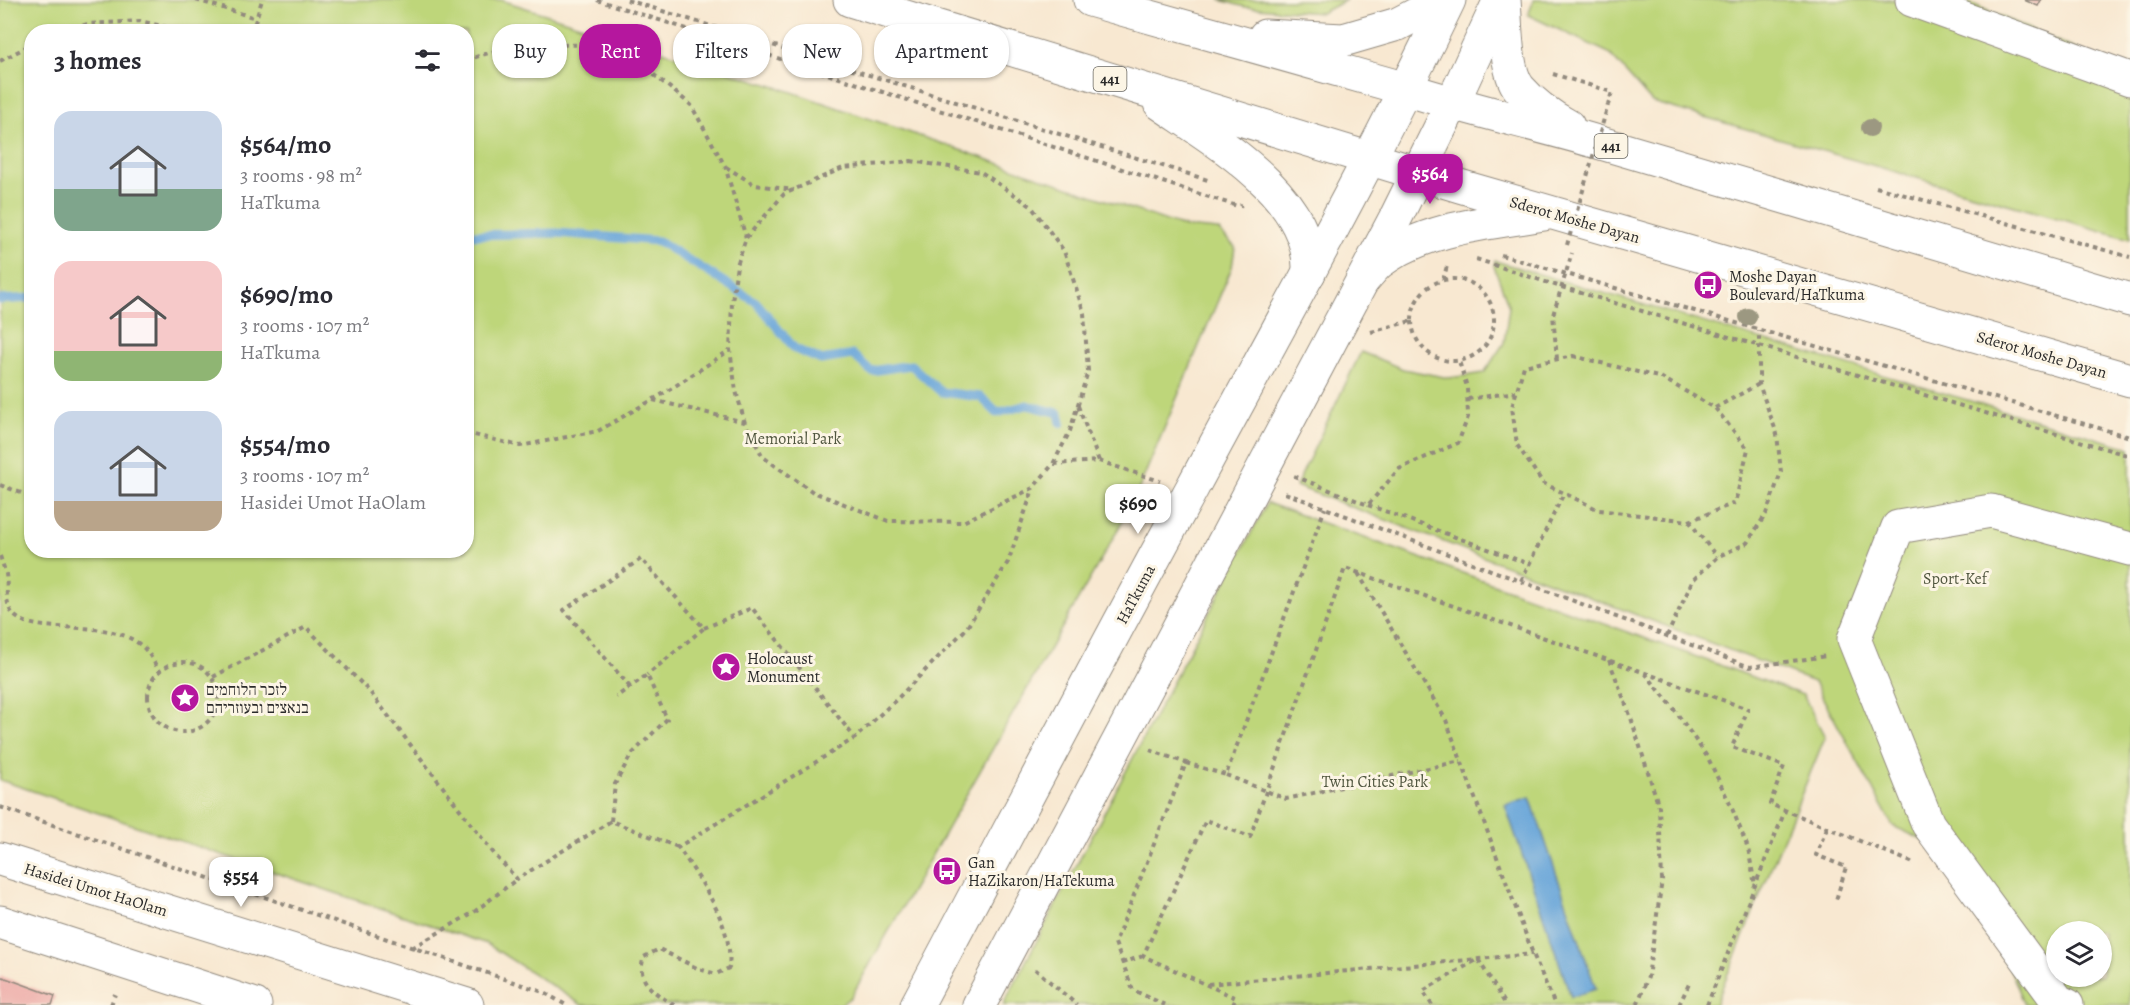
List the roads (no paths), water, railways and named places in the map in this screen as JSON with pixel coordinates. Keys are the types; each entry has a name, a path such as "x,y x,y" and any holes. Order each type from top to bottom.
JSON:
{"main road":[{"name":"Sderot Moshe Dayan","path":"850,0 1552,213 2130,380"},
{"name":"441","path":"1090,0 1452,104 1494,113 1593,141 2130,300"},
{"path":"1156,20 1270,37 1343,40 1398,24 1444,0"},
{"name":"HaTkuma","path":"917,1005 1370,158 1449,0"},
{"path":"979,1005 1362,281 1418,173 1502,0"},
{"path":"1502,0 1508,60 1518,87 1547,114 1593,141"},
{"path":"1912,0 2130,79"},
{"path":"1137,87 1239,158 1279,193 1301,234 1307,253 1309,273"},
{"path":"1362,281 1379,262 1400,249 1425,238 1449,230 1552,213"},
{"path":"2067,1005 2058,1001 1928,824 1854,639 1898,527 1991,511 2130,549"},
{"name":"Hasidei Umot HaOlam","path":"0,859 467,1005"},
{"path":"0,922 255,1005"}],"water":[{"path":"1530,797 1596,989 1571,997 1505,805"}],"waterway":[{"path":"474,235 556,233 658,241 756,302 795,349 821,360 853,355 871,371 911,365 941,392 981,397 997,413 1027,405 1059,413 1061,423"},
{"path":"0,300 24,298"}],"place":[{"name":"Moshe Dayan Boulevard/HaTkuma","path":"1708,285"},
{"name":"Holocaust Monument","path":"726,667"},
{"name":"לזכר הלוחמים בנאצים ובעוזריהם","path":"185,698"},
{"name":"Gan HaZikaron/HaTekuma","path":"947,871"}],"park label":[{"name":"Memorial Park","path":"793,438"},
{"name":"Sport-Kef","path":"1955,578"},
{"name":"Twin Cities Park","path":"1375,781"}]}
